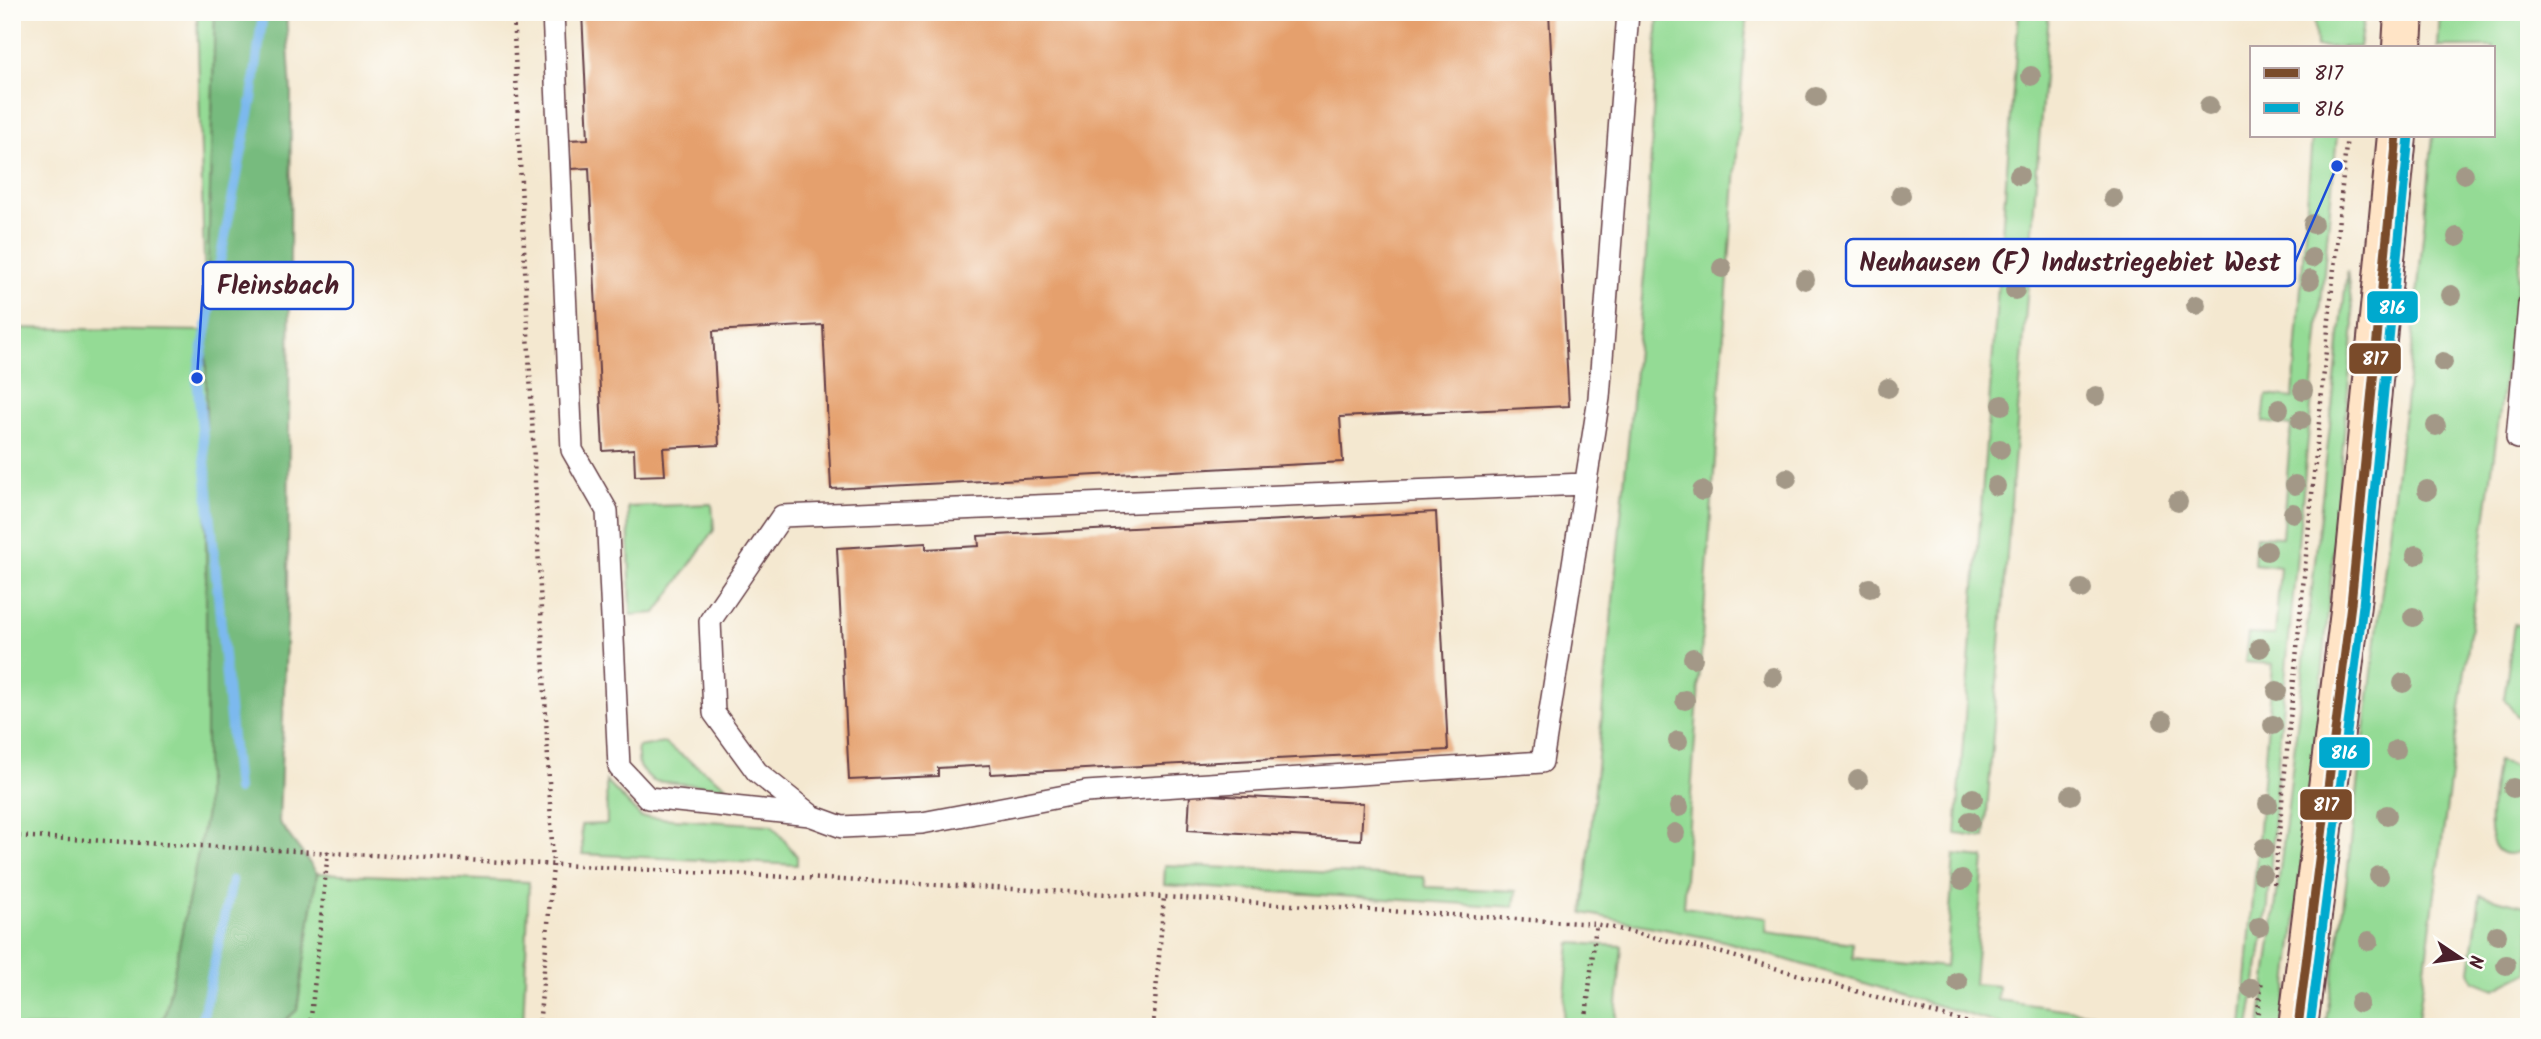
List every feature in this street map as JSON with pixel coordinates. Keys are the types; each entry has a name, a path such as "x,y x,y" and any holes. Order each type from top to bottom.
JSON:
{"main road":[{"path":"2402,46 2404,12"},
{"path":"2298,1027 2353,590 2397,136"}],"lane":[{"path":"553,12 572,450 607,511 618,767 648,798 813,816 842,827 922,823 1086,792 1542,762 1599,398 1628,12"},
{"path":"2517,438 2529,306"},
{"path":"813,816 757,772 714,713 710,621 782,516 1586,484"}],"path":[{"path":"513,12 553,866 539,1027"},
{"path":"2273,894 2347,136"},
{"path":"12,836 1164,897 1596,924 1721,953 1982,1027"},
{"path":"310,1027 328,851"},
{"path":"1153,1027 1164,897"},
{"path":"1585,1027 1596,924"},
{"path":"2256,1027 2262,976"}],"green space":[{"path":"197,12 215,12 206,331"},
{"path":"215,12 286,12 291,93 288,589 279,822 317,873 297,1010 278,1027 155,1027 165,1015 206,813 206,331"},
{"path":"1658,12 1747,12 1683,907 1767,918 1766,932 1853,943 1853,958 1946,967 1954,855 1984,858 1974,984 1998,986 1997,1000 2092,1013 2092,1027 2009,1027 1724,941 1583,913 1646,255"},
{"path":"2019,12 2049,12 1985,838 1956,834"},
{"path":"2314,12 2365,12 2359,46 2316,46"},
{"path":"2440,12 2529,12 2529,195 2417,1027 2325,1027 2340,932 2412,347 2433,136 2496,136 2496,46 2438,46"},
{"path":"2312,136 2337,136 2280,733 2268,906 2249,1027 2242,1027 2273,664 2245,662 2248,634 2275,635 2280,567 2254,564 2256,536 2282,537 2291,426 2263,422 2266,395 2293,398"},
{"path":"2347,271 2354,324 2314,766 2283,1027 2260,1027 2288,806"},
{"path":"12,328 206,331 206,814 165,1016 155,1027 12,1027"},
{"path":"712,504 714,530 656,613 631,615 628,507"},
{"path":"2514,624 2529,628 2528,719 2517,716 2504,699"},
{"path":"664,743 729,788 653,781 639,767 637,747"},
{"path":"2497,761 2529,769 2529,847 2511,854 2499,851 2492,841 2490,808"},
{"path":"606,781 641,817 772,825 797,856 797,865 583,854 581,825 607,824"},
{"path":"1165,865 1424,877 1426,887 1516,891 1514,907 1164,885"},
{"path":"317,873 529,882 523,1027 278,1027 297,1010"},
{"path":"2480,895 2529,907 2529,972 2495,989 2475,981 2470,971"},
{"path":"1570,943 1622,946 1615,1027 1562,1027"}],"building":[{"path":"582,12 1549,12 1569,406 1340,417 1343,462 831,489 823,325 713,331 719,445 663,448 665,475 635,476 634,449 603,451 589,168 571,169 569,140 588,139"},
{"path":"1436,512 1448,750 991,774 990,765 938,768 938,776 849,780 837,548 926,543 926,549 979,546 978,536"},
{"path":"1190,794 1363,803 1361,840 1188,830"}],"waterway":[{"path":"237,790 197,378 252,99 263,12"},
{"path":"197,1027 202,1021 232,881"}],"transit line":[{"name":"817","path":"2298,1027 2351,604 2397,136"},
{"name":"816","path":"2310,1027 2363,605 2409,136"}],"place":[{"name":"Neuhausen (F) Industriegebiet West","path":"2337,166"},
{"name":"Fleinsbach","path":"197,378"}]}
